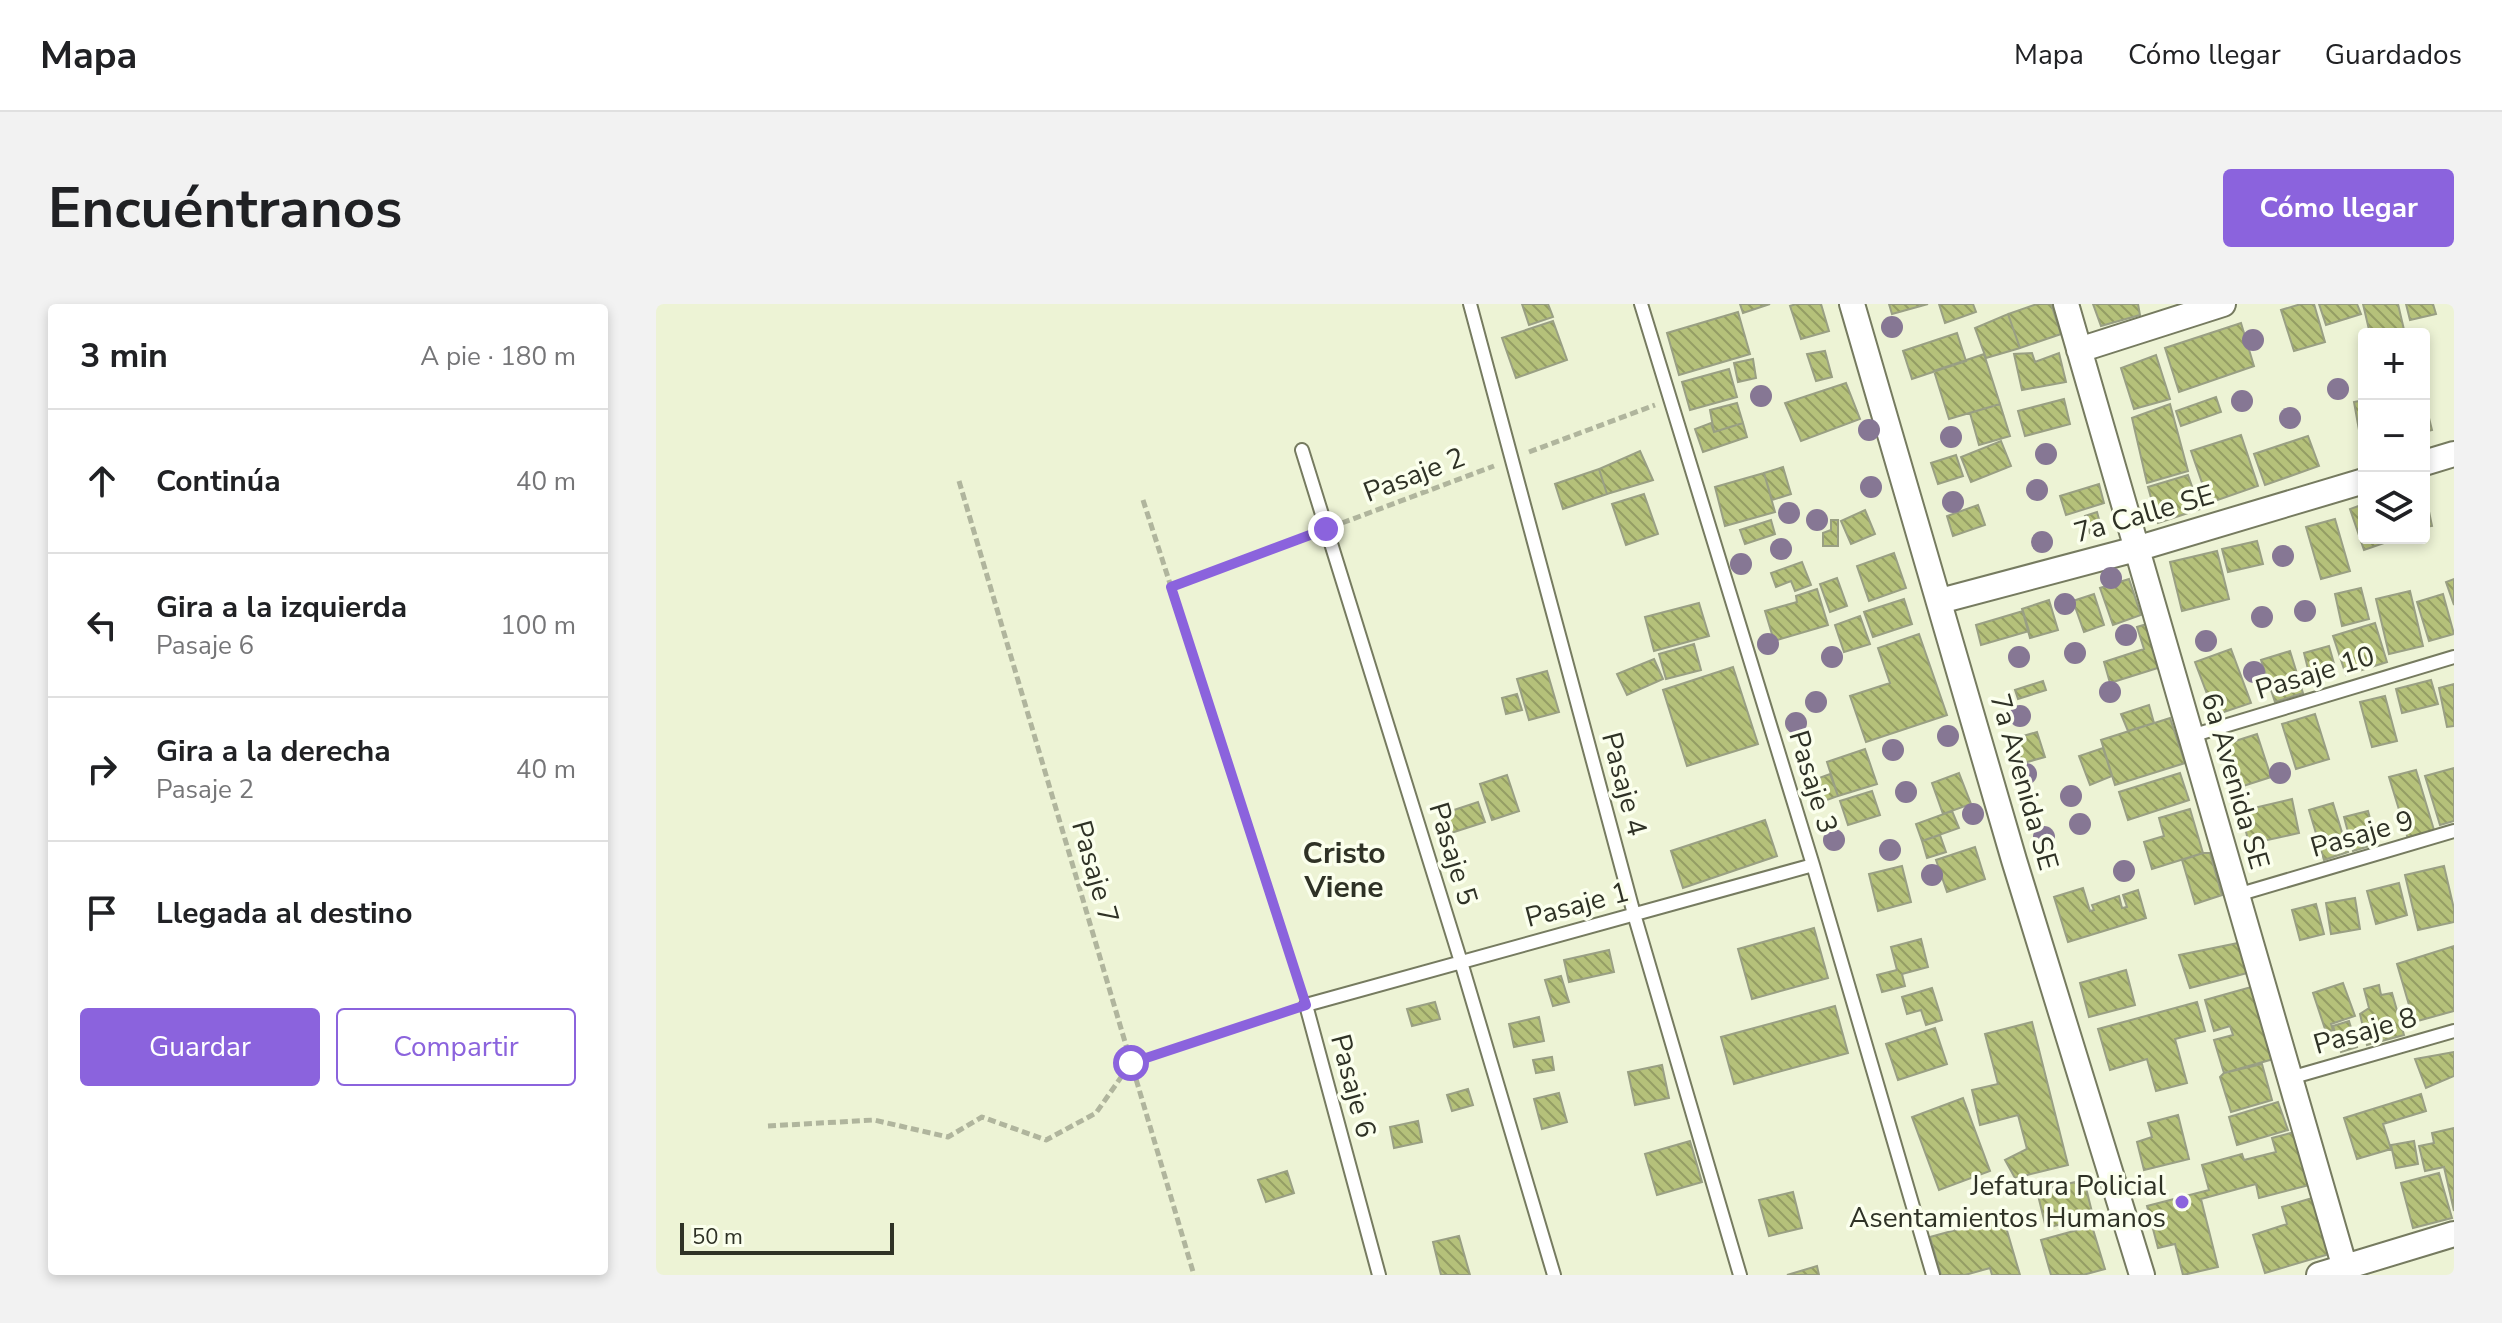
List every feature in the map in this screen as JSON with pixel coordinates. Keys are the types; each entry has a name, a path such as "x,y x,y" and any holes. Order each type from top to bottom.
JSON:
{"street":[{"name":"7a Avenida SE","path":"1852,304 2019,875 2142,1275"},
{"name":"6a Avenida SE","path":"2066,304 2346,1271"},
{"path":"2079,350 2223,304"},
{"path":"2430,461 2454,454"},
{"name":"7a Calle SE","path":"1940,601 2136,549 2358,483"},
{"path":"2319,1275 2346,1271 2454,1234"}],"lane":[{"name":"Pasaje 4","path":"1470,304 1634,914 1740,1275"},
{"name":"Pasaje 3","path":"1641,304 1813,865 1933,1275"},
{"name":"Pasaje 5","path":"1302,450 1461,962 1554,1275"},
{"name":"Pasaje 10","path":"2191,736 2454,657"},
{"name":"Pasaje 9","path":"2237,895 2454,831"},
{"name":"Pasaje 1","path":"1306,1005 1813,865"},
{"name":"Pasaje 6","path":"1306,1005 1379,1275"},
{"name":"Pasaje 8","path":"2290,1078 2454,1031"}],"path":[{"name":"Pasaje 2","path":"1171,587 1671,399"},
{"name":"Pasaje 7","path":"959,481 1194,1275"},
{"name":"Pasaje 6","path":"1143,500 1306,1005"},
{"path":"768,1126 874,1120 948,1137 982,1117 1046,1140 1096,1113 1131,1063 1306,1005"}],"building":[{"path":"1522,304 1548,304 1553,317 1529,325"},
{"path":"1740,304 1770,304 1743,313"},
{"path":"1821,304 1829,331 1801,339 1790,306"},
{"path":"1889,304 1928,304 1892,314"},
{"path":"1939,304 1973,304 1976,312 1945,323"},
{"path":"2037,304 2051,304 2061,334 2020,348 2008,314"},
{"path":"2093,304 2138,304 2140,315 2101,326"},
{"path":"2314,304 2325,342 2294,351 2281,310"},
{"path":"2319,304 2357,304 2361,314 2326,325"},
{"path":"2363,304 2398,304 2404,328 2369,328"},
{"path":"2406,304 2433,304 2436,314 2410,320"},
{"path":"1738,312 1750,354 1679,375 1667,333"},
{"path":"2008,314 2020,348 1986,358 1975,328"},
{"path":"1553,321 1567,360 1516,378 1502,338"},
{"path":"2241,323 2254,366 2179,392 2165,348"},
{"path":"1957,333 1966,361 1912,379 1903,351"},
{"path":"1825,351 1832,377 1816,381 1807,354"},
{"path":"2032,353 2035,362 2059,353 2066,382 2022,390 2014,354"},
{"path":"1984,354 2000,404 1949,419 1934,371"},
{"path":"2156,355 2170,399 2134,409 2121,368"},
{"path":"1753,359 1756,378 1738,382 1734,363"},
{"path":"1729,369 1737,397 1690,410 1682,382"},
{"path":"1846,383 1860,419 1801,441 1785,403"},
{"path":"2216,397 2221,412 2181,426 2176,411"},
{"path":"2064,399 2070,424 2025,436 2018,411"},
{"path":"2358,401 2358,424 2354,402"},
{"path":"1737,403 1743,423 1714,432 1710,410"},
{"path":"2000,404 2010,436 1979,445 1970,413"},
{"path":"2170,404 2188,471 2147,483 2132,418"},
{"path":"1711,423 1714,432 1743,423 1747,437 1703,452 1695,429"},
{"path":"2241,435 2258,486 2209,503 2191,451"},
{"path":"2308,436 2319,466 2265,485 2254,454"},
{"path":"2001,441 2011,466 1971,482 1961,457"},
{"path":"1640,451 1653,480 1607,494 1599,469"},
{"path":"1956,455 1963,476 1938,484 1931,463"},
{"path":"1783,467 1791,494 1772,500 1764,473"},
{"path":"1599,469 1607,494 1563,509 1555,484"},
{"path":"1764,473 1775,512 1725,526 1715,487"},
{"path":"2188,475 2200,509 2158,523 2148,487"},
{"path":"2099,484 2104,503 2066,515 2060,496"},
{"path":"1644,494 1658,534 1626,545 1612,504"},
{"path":"1978,505 1985,525 1953,536 1947,516"},
{"path":"2358,506 2358,532 2350,509"},
{"path":"1865,510 1875,534 1851,544 1841,521"},
{"path":"2097,512 2102,530 2090,533 2085,516"},
{"path":"2335,519 2350,571 2321,579 2306,527"},
{"path":"1771,520 1775,534 1745,544 1740,530"},
{"path":"1831,520 1838,520 1838,546 1823,546 1823,533 1831,530"},
{"path":"2257,541 2263,564 2228,572 2222,549"},
{"path":"2362,544 2381,544 2364,550"},
{"path":"2217,551 2229,599 2182,611 2170,562"},
{"path":"1894,553 1906,588 1869,601 1857,566"},
{"path":"1802,562 1811,585 1795,591 1791,581 1776,587 1771,573"},
{"path":"1837,578 1847,606 1830,612 1820,584"},
{"path":"2129,579 2141,615 2113,625 2100,588"},
{"path":"2454,579 2454,605 2446,582"},
{"path":"2361,588 2369,619 2342,626 2335,594"},
{"path":"1817,589 1828,625 1774,641 1765,611 1797,602 1796,596"},
{"path":"2410,591 2423,646 2389,654 2376,599"},
{"path":"2094,594 2104,625 2084,632 2073,601"},
{"path":"2443,594 2454,634 2429,641 2417,602"},
{"path":"1904,599 1912,624 1873,637 1864,612"},
{"path":"2049,600 2058,630 2030,638 2022,609"},
{"path":"1699,603 1709,636 1654,651 1645,617"},
{"path":"2023,611 2029,631 1981,645 1976,625"},
{"path":"1860,616 1870,644 1844,652 1835,625"},
{"path":"2150,623 2164,666 2110,683 2104,662 2144,649 2137,627"},
{"path":"2375,623 2387,662 2346,675 2333,636"},
{"path":"1919,634 1947,715 1866,742 1850,696 1890,683 1878,648"},
{"path":"1694,644 1701,670 1666,679 1659,654"},
{"path":"2329,646 2337,674 2311,681 2304,653"},
{"path":"2231,649 2251,703 2215,715 2195,662"},
{"path":"2290,651 2303,693 2275,702 2261,660"},
{"path":"1654,659 1663,679 1627,695 1617,674"},
{"path":"1733,667 1758,744 1687,766 1663,690"},
{"path":"1547,671 1559,712 1529,720 1517,679"},
{"path":"2431,680 2438,704 2402,713 2396,689"},
{"path":"2043,681 2046,690 2018,699 2015,690"},
{"path":"2454,684 2454,726 2447,727 2439,688"},
{"path":"1517,694 1522,710 1506,714 1502,698"},
{"path":"2385,696 2397,741 2372,747 2360,702"},
{"path":"2149,705 2154,723 2128,731 2121,714"},
{"path":"2315,714 2329,759 2296,769 2282,724"},
{"path":"2170,718 2185,763 2115,785 2101,740"},
{"path":"2037,732 2045,757 2013,766 2006,741"},
{"path":"2257,734 2271,777 2237,788 2223,745"},
{"path":"2103,748 2112,776 2090,785 2079,756"},
{"path":"1865,749 1877,784 1838,796 1827,762"},
{"path":"2454,768 2454,821 2440,825 2425,776"},
{"path":"2416,770 2434,830 2408,839 2389,777"},
{"path":"1959,773 1971,804 1943,814 1932,783"},
{"path":"2180,773 2189,800 2128,820 2119,792"},
{"path":"1830,774 1838,796 1816,804 1808,782"},
{"path":"1507,775 1519,811 1492,820 1480,784"},
{"path":"1872,791 1880,815 1848,825 1840,801"},
{"path":"2292,799 2299,833 2249,844 2241,811"},
{"path":"1478,802 1485,822 1448,834 1442,814"},
{"path":"2333,803 2348,852 2324,860 2309,810"},
{"path":"2190,809 2203,853 2152,869 2144,842 2164,836 2159,818"},
{"path":"1952,811 1959,828 1922,841 1916,824"},
{"path":"2368,811 2377,844 2353,851 2344,817"},
{"path":"1765,820 1777,856 1683,888 1671,851"},
{"path":"1940,835 1946,852 1927,858 1922,841"},
{"path":"1975,847 1985,879 1947,892 1936,860"},
{"path":"2210,853 2222,895 2195,904 2182,860"},
{"path":"1902,866 1911,902 1878,911 1869,874"},
{"path":"2444,866 2454,922 2418,930 2405,875"},
{"path":"2399,883 2407,915 2376,924 2367,891"},
{"path":"2083,888 2090,911 2094,910 2092,905 2119,896 2122,908 2127,907 2123,895 2138,890 2146,918 2068,942 2054,897"},
{"path":"2355,898 2360,929 2331,934 2326,903"},
{"path":"2316,904 2324,934 2300,940 2292,910"},
{"path":"1814,928 1828,978 1752,999 1738,949"},
{"path":"1921,939 1928,967 1902,974 1905,986 1882,992 1877,975 1897,970 1891,947"},
{"path":"2243,942 2251,972 2190,988 2179,955"},
{"path":"2454,946 2454,1011 2414,1022 2397,964"},
{"path":"1609,950 1614,972 1569,982 1564,960"},
{"path":"2126,970 2135,1005 2089,1017 2080,983"},
{"path":"1561,976 1569,1002 1553,1006 1545,980"},
{"path":"2343,983 2355,1016 2331,1024 2333,1030 2326,1032 2313,993"},
{"path":"2379,985 2381,995 2392,993 2404,1035 2367,1045 2360,1014 2369,1008 2364,989"},
{"path":"2255,986 2277,1058 2224,1073 2214,1040 2233,1035 2230,1026 2214,1031 2205,1000"},
{"path":"1932,988 1942,1020 1926,1025 1921,1010 1907,1014 1902,997"},
{"path":"1435,1002 1440,1019 1412,1026 1407,1009"},
{"path":"2197,1002 2205,1031 2175,1039 2187,1083 2156,1091 2147,1059 2110,1070 2098,1029"},
{"path":"1835,1006 1848,1053 1734,1084 1721,1037"},
{"path":"1539,1017 1544,1041 1514,1047 1509,1024"},
{"path":"2349,1021 2357,1047 2341,1052 2333,1026"},
{"path":"2032,1022 2068,1165 2015,1178 2005,1160 2027,1149 2018,1115 1980,1125 1972,1090 1998,1084 1985,1034"},
{"path":"1935,1028 1947,1064 1898,1080 1886,1044"},
{"path":"2454,1052 2454,1076 2426,1088 2415,1059"},
{"path":"1552,1057 1554,1070 1536,1073 1533,1060"},
{"path":"2262,1064 2272,1100 2231,1112 2220,1077 2224,1073"},
{"path":"1662,1065 1669,1098 1635,1105 1628,1072"},
{"path":"1468,1089 1473,1105 1452,1111 1447,1095"},
{"path":"1559,1093 1567,1122 1542,1129 1534,1099"},
{"path":"2421,1094 2426,1111 2383,1124 2391,1149 2357,1159 2344,1118"},
{"path":"1963,1098 1990,1171 1939,1190 1912,1117"},
{"path":"2278,1102 2288,1130 2237,1145 2229,1117"},
{"path":"2178,1115 2189,1159 2144,1170 2137,1142 2152,1137 2148,1123"},
{"path":"1418,1121 1422,1142 1394,1148 1390,1127"},
{"path":"2454,1128 2454,1211 2444,1167 2425,1171 2419,1146 2434,1143 2432,1133"},
{"name":"Jefatura Policial Asentamientos Humanos","path":"2298,1131 2313,1184 2259,1198 2256,1184 2201,1199 2218,1267 2183,1275 2175,1244 2158,1248 2147,1206 2209,1190 2202,1165 2242,1154 2244,1160 2276,1152 2272,1138"},
{"path":"1690,1141 1702,1182 1657,1195 1645,1154"},
{"path":"2414,1141 2418,1164 2396,1168 2391,1145"},
{"path":"1287,1171 1294,1193 1266,1202 1258,1180"},
{"path":"2439,1173 2452,1218 2413,1228 2401,1183"},
{"path":"2084,1180 2093,1216 2046,1228 2037,1191"},
{"path":"1793,1192 1802,1228 1769,1236 1759,1200"},
{"path":"2319,1196 2336,1252 2265,1273 2253,1235 2287,1224 2282,1207"},
{"path":"2003,1217 2020,1275 1992,1275 1990,1268 1965,1275 1941,1275 1930,1237"},
{"path":"2092,1226 2105,1269 2083,1275 2051,1275 2041,1240"},
{"path":"1459,1236 1470,1275 1441,1275 1433,1242"},
{"path":"1817,1266 1819,1275 1787,1275"}],"place":[{"name":"Jefatura Policial Asentamientos Humanos","path":"2182,1202"}],"district":[{"name":"Cristo Viene","path":"1344,870"}],"route":[{"path":"1131,1063 1306,1005 1171,587 1326,529"}]}
